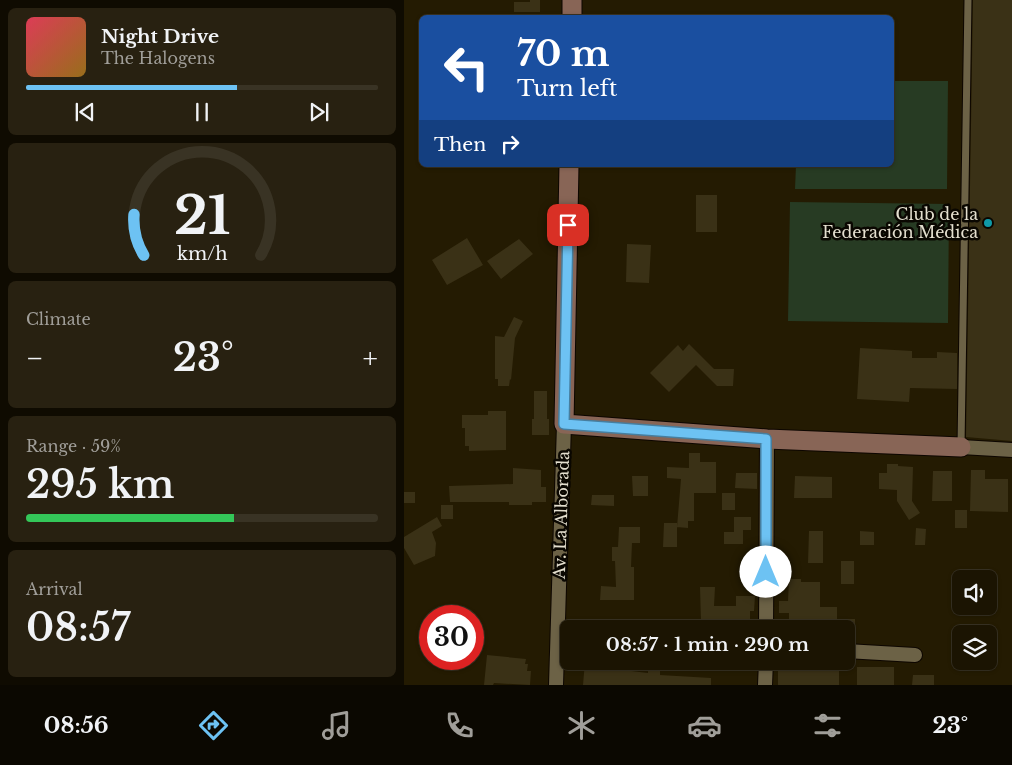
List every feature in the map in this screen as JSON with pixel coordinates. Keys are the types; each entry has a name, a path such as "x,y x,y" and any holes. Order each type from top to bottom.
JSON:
{"main road":[{"path":"572,0 572,15"},
{"name":"Av. La Alborada","path":"564,424 569,167"},
{"path":"564,424 766,439 961,447"}],"street":[{"name":"Av. La Alborada","path":"563,620 564,424"},
{"path":"766,439 766,620"},
{"path":"961,447 1012,450"},
{"path":"855,652 915,655"},
{"name":"Av. La Alborada","path":"556,685 560,656"},
{"path":"766,670 766,685"}],"lane":[{"path":"961,447 968,0"}],"green space":[{"path":"894,81 948,81 947,189 795,189 796,167 894,167"},
{"path":"790,202 949,204 948,323 788,321"}],"building":[{"path":"530,0 540,0 540,12 514,12 514,2 530,2"},
{"name":"Club de la Federación Médica","path":"973,0 1013,0 1013,441 966,437"},
{"path":"696,195 717,195 717,232 696,232"},
{"path":"467,238 483,265 447,285 432,260"},
{"path":"519,239 533,254 501,279 487,261"},
{"path":"627,244 651,245 649,283 626,282"},
{"path":"514,317 523,321 515,338 511,380 509,386 498,386 498,379 495,379 495,336 504,337"},
{"path":"689,344 714,369 734,369 733,386 717,386 696,365 669,392 650,373 678,345 683,351"},
{"path":"860,348 912,351 912,358 937,358 937,352 957,353 957,389 910,388 909,402 857,399"},
{"path":"534,391 547,391 549,435 532,435"},
{"path":"488,411 506,411 506,450 469,451 469,446 465,446 465,428 462,428 462,415 488,415"},
{"path":"689,453 700,453 700,462 716,462 716,493 694,493 694,521 688,521 688,528 677,527 681,479 667,478 667,467 689,468"},
{"path":"887,464 913,467 912,501 920,513 909,520 897,501 897,490 879,489 879,473 887,473"},
{"path":"513,468 541,470 541,487 546,487 546,502 532,502 532,505 509,505 509,502 450,502 449,486 513,484"},
{"path":"971,470 985,470 985,479 1008,479 1008,512 970,511"},
{"path":"933,471 952,471 952,501 932,501"},
{"path":"736,473 757,473 757,489 735,488"},
{"path":"632,476 648,476 648,496 633,496"},
{"path":"795,476 832,477 832,498 794,498"},
{"path":"404,492 415,492 415,503 404,503"},
{"path":"722,493 735,493 735,510 722,510"},
{"path":"592,495 614,495 614,506 591,505"},
{"path":"441,505 453,505 453,519 441,519"},
{"path":"955,510 967,510 967,528 955,528"},
{"path":"437,517 442,526 432,532 436,543 435,556 414,565 404,548 404,537"},
{"path":"734,517 751,517 751,530 743,530 743,544 724,544 724,532 734,532"},
{"path":"664,523 677,523 677,547 663,547"},
{"path":"619,527 640,527 640,543 632,543 631,567 634,567 634,600 600,600 601,586 616,587 615,561 612,561 612,547 618,547"},
{"path":"916,528 926,529 925,545 915,545"},
{"path":"809,531 823,531 823,563 808,563"},
{"path":"860,531 874,532 874,545 860,545"},
{"path":"841,561 854,561 854,584 841,584"},
{"path":"789,579 801,579 801,582 820,582 820,607 837,607 837,620 789,620 789,613 779,613 779,601 788,601"},
{"path":"700,587 715,587 714,606 736,606 736,596 755,596 754,611 750,611 750,620 701,620"},
{"path":"839,619 855,619 855,620"},
{"path":"487,655 526,659 525,664 528,664 527,671 531,671 530,685 494,683 493,685 484,685"},
{"path":"857,667 894,667 894,685 857,685"},
{"path":"584,670 623,670 648,673 648,670 660,671 660,675 711,678 711,685 583,685"},
{"path":"778,670 839,670 839,685 778,685"},
{"path":"913,675 934,675 934,685 912,685"}],"place":[{"name":"Club de la Federación Médica","path":"988,223"}],"route":[{"path":"568,225 564,424 766,439 766,572"}]}
